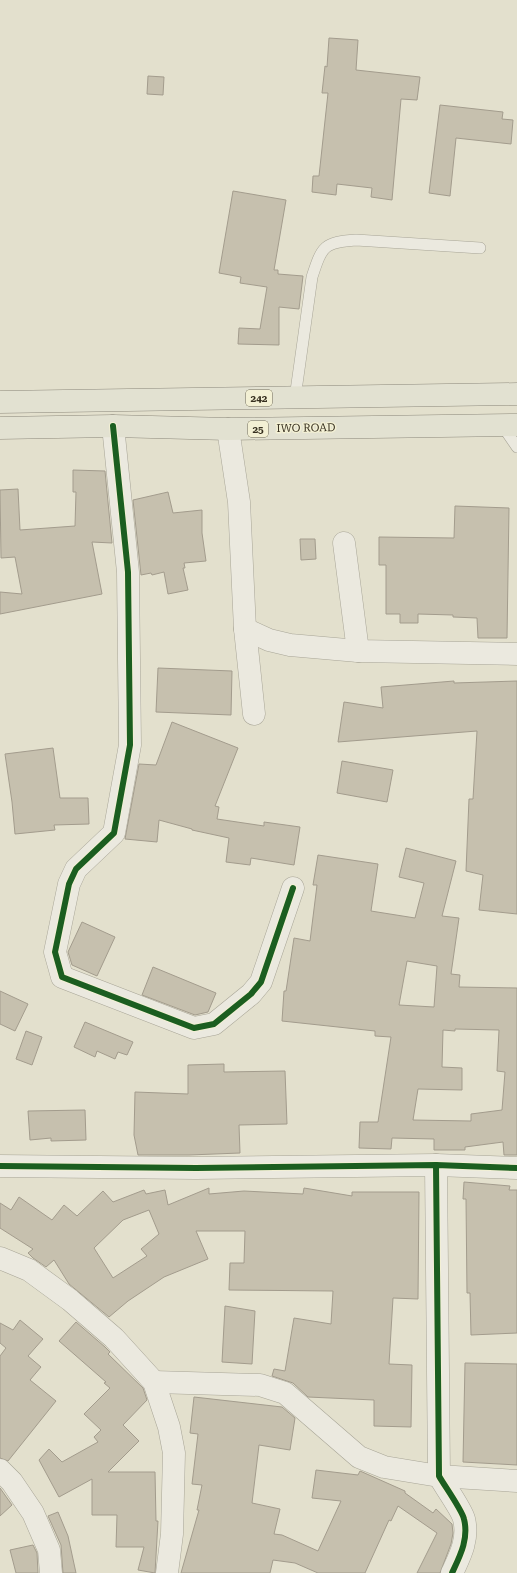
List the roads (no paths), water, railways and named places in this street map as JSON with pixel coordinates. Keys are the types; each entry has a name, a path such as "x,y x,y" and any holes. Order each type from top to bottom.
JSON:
{"main road":[{"name":"242","path":"0,402 517,394"},
{"path":"381,396 382,427"},
{"name":"IWO ROAD","path":"0,428 113,426 228,429 510,425"}],"street":[{"path":"113,426 128,572 130,745 114,833 76,869 69,884 55,952 62,977 194,1028 214,1024 251,994 261,982 293,888"},
{"path":"228,429 239,502 245,629 254,714"},
{"path":"344,543 358,651"},
{"path":"245,629 269,640 290,645 358,651 517,654"},
{"path":"436,1165 439,1476 464,1518 465,1539 462,1553 452,1573"},
{"path":"0,1166 196,1168 436,1165 517,1168"},
{"path":"0,1258 29,1270 70,1300 114,1338 154,1382 169,1427 174,1453 172,1534 167,1573"},
{"path":"154,1382 260,1385 285,1393 359,1457 384,1467 439,1476 517,1481"},
{"path":"0,1470 12,1482 33,1513 49,1550 51,1573"}],"lane":[{"path":"294,398 312,276 318,258 326,245 337,241 356,240 480,248"},
{"path":"510,425 517,447"}]}
